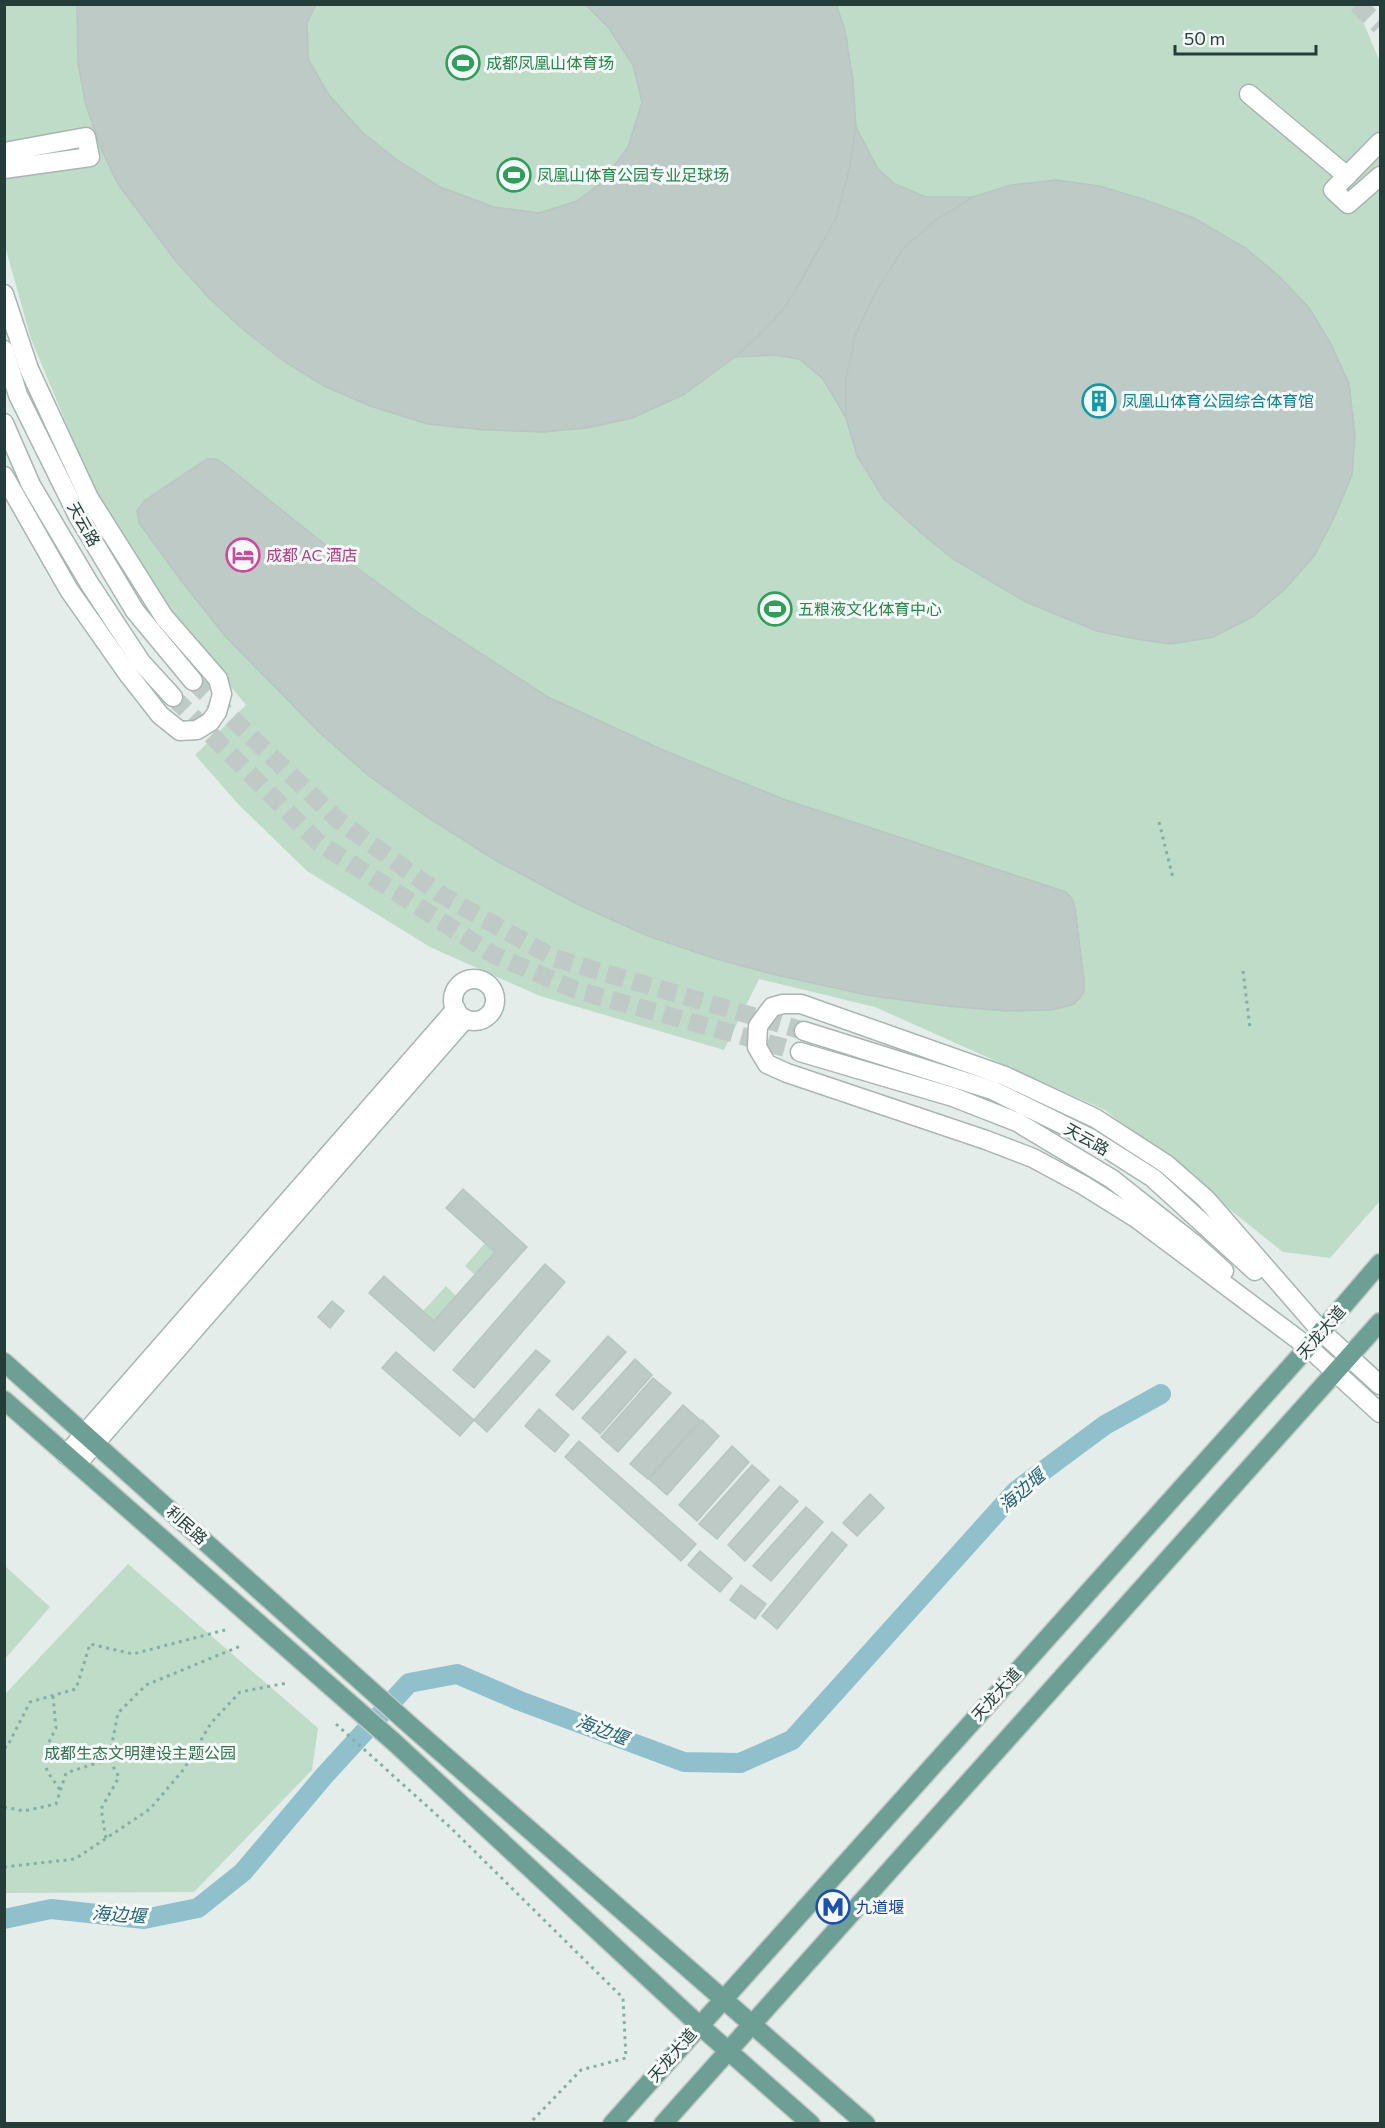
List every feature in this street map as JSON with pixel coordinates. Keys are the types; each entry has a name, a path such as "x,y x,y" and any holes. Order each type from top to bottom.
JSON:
{"main road":[{"name":"天龙大道","path":"612,2124 1308,1347 1380,1263"},
{"path":"663,2124 1380,1322"},
{"name":"利民路","path":"4,1362 368,1689 752,2022 866,2124"},
{"name":"利民路","path":"4,1400 394,1742 699,2025 811,2124"}],"street":[{"path":"1249,94 1347,176"},
{"path":"4,152 86,137 90,156 4,169"},
{"path":"1380,142 1333,190 1348,204 1380,176"},
{"path":"4,294 29,369 89,498 164,617 218,679 222,694 217,712 210,722 197,730 180,731 160,715 69,590 4,476"},
{"name":"天云路","path":"4,350 18,395 78,516 135,611 193,681"},
{"name":"天云路","path":"4,423 31,485 89,583 141,662 173,697"},
{"path":"1380,1385 1321,1331 1206,1199 1166,1164 1095,1118 1005,1076 801,1004 783,1004 772,1007 758,1026 757,1047 767,1064 787,1073 986,1140 1033,1158 1083,1185 1136,1218 1308,1347 1380,1413"},
{"path":"71,1460 460,1014"},
{"name":"天云路","path":"804,1031 992,1090 1090,1138 1153,1178 1321,1331"},
{"name":"天云路","path":"800,1052 953,1097 1017,1122 1112,1179 1193,1243 1308,1347"}],"path":[{"path":"1159,822 1173,878"},
{"path":"1243,971 1250,1028"},
{"path":"4,1747 7,1747 30,1702 76,1689 90,1644 133,1654 225,1630"},
{"path":"106,1838 101,1809 119,1777 109,1759 118,1713 146,1685 243,1645"},
{"path":"4,1867 75,1858 106,1838 150,1809 184,1769 211,1723 240,1692 287,1683"},
{"path":"53,1696 56,1728 44,1752 47,1771 60,1790"},
{"path":"336,1724 450,1827 623,1998 627,2058 581,2070 529,2124"},
{"path":"4,1807 24,1811 56,1804 66,1773 109,1759"}],"green space":[{"name":"五粮液文化体育中心","path":"4,5 1356,5 1380,62 1380,1201 1330,1258 1283,1252 1105,1110 875,1007 759,979 724,1050 540,996 430,947 307,871 239,805 195,755 246,705 203,653 136,564 97,497 31,339 5,246"},
{"path":"485,1243 495,1252 475,1275 465,1266"},
{"path":"446,1286 456,1296 434,1321 423,1311"},
{"name":"成都生态文明建设主题公园","path":"128,1564 318,1728 312,1770 194,1892 5,1893 5,1694"},
{"path":"5,1566 50,1607 5,1659"}],"building":[{"path":"77,4 316,4 307,23 308,59 329,95 362,132 397,160 440,187 494,207 539,213 577,201 602,182 628,147 642,102 633,65 608,27 585,4 836,4 845,30 853,81 856,127 849,170 837,216 788,303 764,331 735,357 683,395 632,418 587,428 543,432 485,430 428,424 370,406 324,386 282,360 239,326 208,297 175,260 118,184 101,149 86,105 78,64"},
{"path":"856,127 878,169 895,184 926,197 973,197 936,220 904,248 877,290 855,336 846,379 846,418 823,379 799,359 775,355 735,357 764,331 788,303 837,216 849,170"},
{"name":"凤凰山体育公园综合体育馆","path":"1056,180 1099,186 1143,199 1194,218 1244,247 1278,275 1310,309 1331,344 1349,384 1355,435 1352,475 1333,520 1314,556 1285,589 1252,617 1213,637 1171,644 1136,639 1097,631 1026,602 953,559 921,533 884,499 857,456 846,418 846,379 855,336 877,290 904,248 936,220 973,197 1011,185"},
{"path":"207,459 216,459 223,463 323,543 420,614 548,697 663,750 783,799 1066,892 1075,908 1084,981 1084,991 1080,998 1074,1004 1050,1010 1007,1011 946,1006 867,995 772,974 713,958 648,936 579,905 495,860 424,815 369,776 320,733 225,636 139,523 137,511 144,501"},
{"path":"463,1189 527,1247 434,1351 369,1293 384,1276 434,1321 495,1252 446,1208"},
{"path":"545,1264 565,1282 474,1388 453,1370"},
{"path":"332,1301 344,1311 330,1328 318,1317"},
{"path":"608,1336 626,1352 573,1410 556,1395"},
{"path":"536,1350 550,1361 487,1432 474,1420"},
{"path":"396,1352 474,1420 460,1436 382,1368"},
{"path":"635,1359 652,1375 600,1434 582,1418"},
{"path":"653,1378 671,1393 618,1452 601,1437"},
{"path":"683,1405 700,1420 648,1479 630,1464"},
{"path":"539,1409 569,1435 555,1452 525,1426"},
{"path":"702,1420 719,1436 667,1495 649,1479"},
{"path":"579,1441 696,1544 681,1561 565,1457"},
{"path":"732,1446 749,1462 697,1521 679,1505"},
{"path":"752,1465 769,1480 717,1539 699,1524"},
{"path":"780,1486 798,1501 745,1561 728,1545"},
{"path":"870,1494 884,1508 857,1536 843,1523"},
{"path":"806,1507 823,1522 771,1581 753,1566"},
{"path":"832,1532 847,1545 777,1629 762,1616"},
{"path":"700,1551 732,1578 720,1592 688,1565"},
{"path":"741,1585 766,1604 755,1619 730,1600"}],"waterway":[{"name":"海边堰","path":"4,1919 51,1909 144,1919 198,1908 243,1872 324,1776 409,1683 457,1674 520,1701 684,1762 740,1763 792,1740 1016,1491 1105,1425 1161,1394"}],"tunnel":[{"path":"1357,4 1380,26"},
{"path":"193,681 338,820 440,894 554,958 804,1031"},
{"path":"173,697 319,843 494,955 576,990 800,1052"}],"place":[{"name":"成都凤凰山体育场","path":"463,63"},
{"name":"凤凰山体育公园专业足球场","path":"514,175"},
{"name":"凤凰山体育公园综合体育馆","path":"1099,401"},
{"name":"成都 AC 酒店","path":"243,555"},
{"name":"五粮液文化体育中心","path":"775,609"},
{"name":"九道堰","path":"833,1907"}]}
